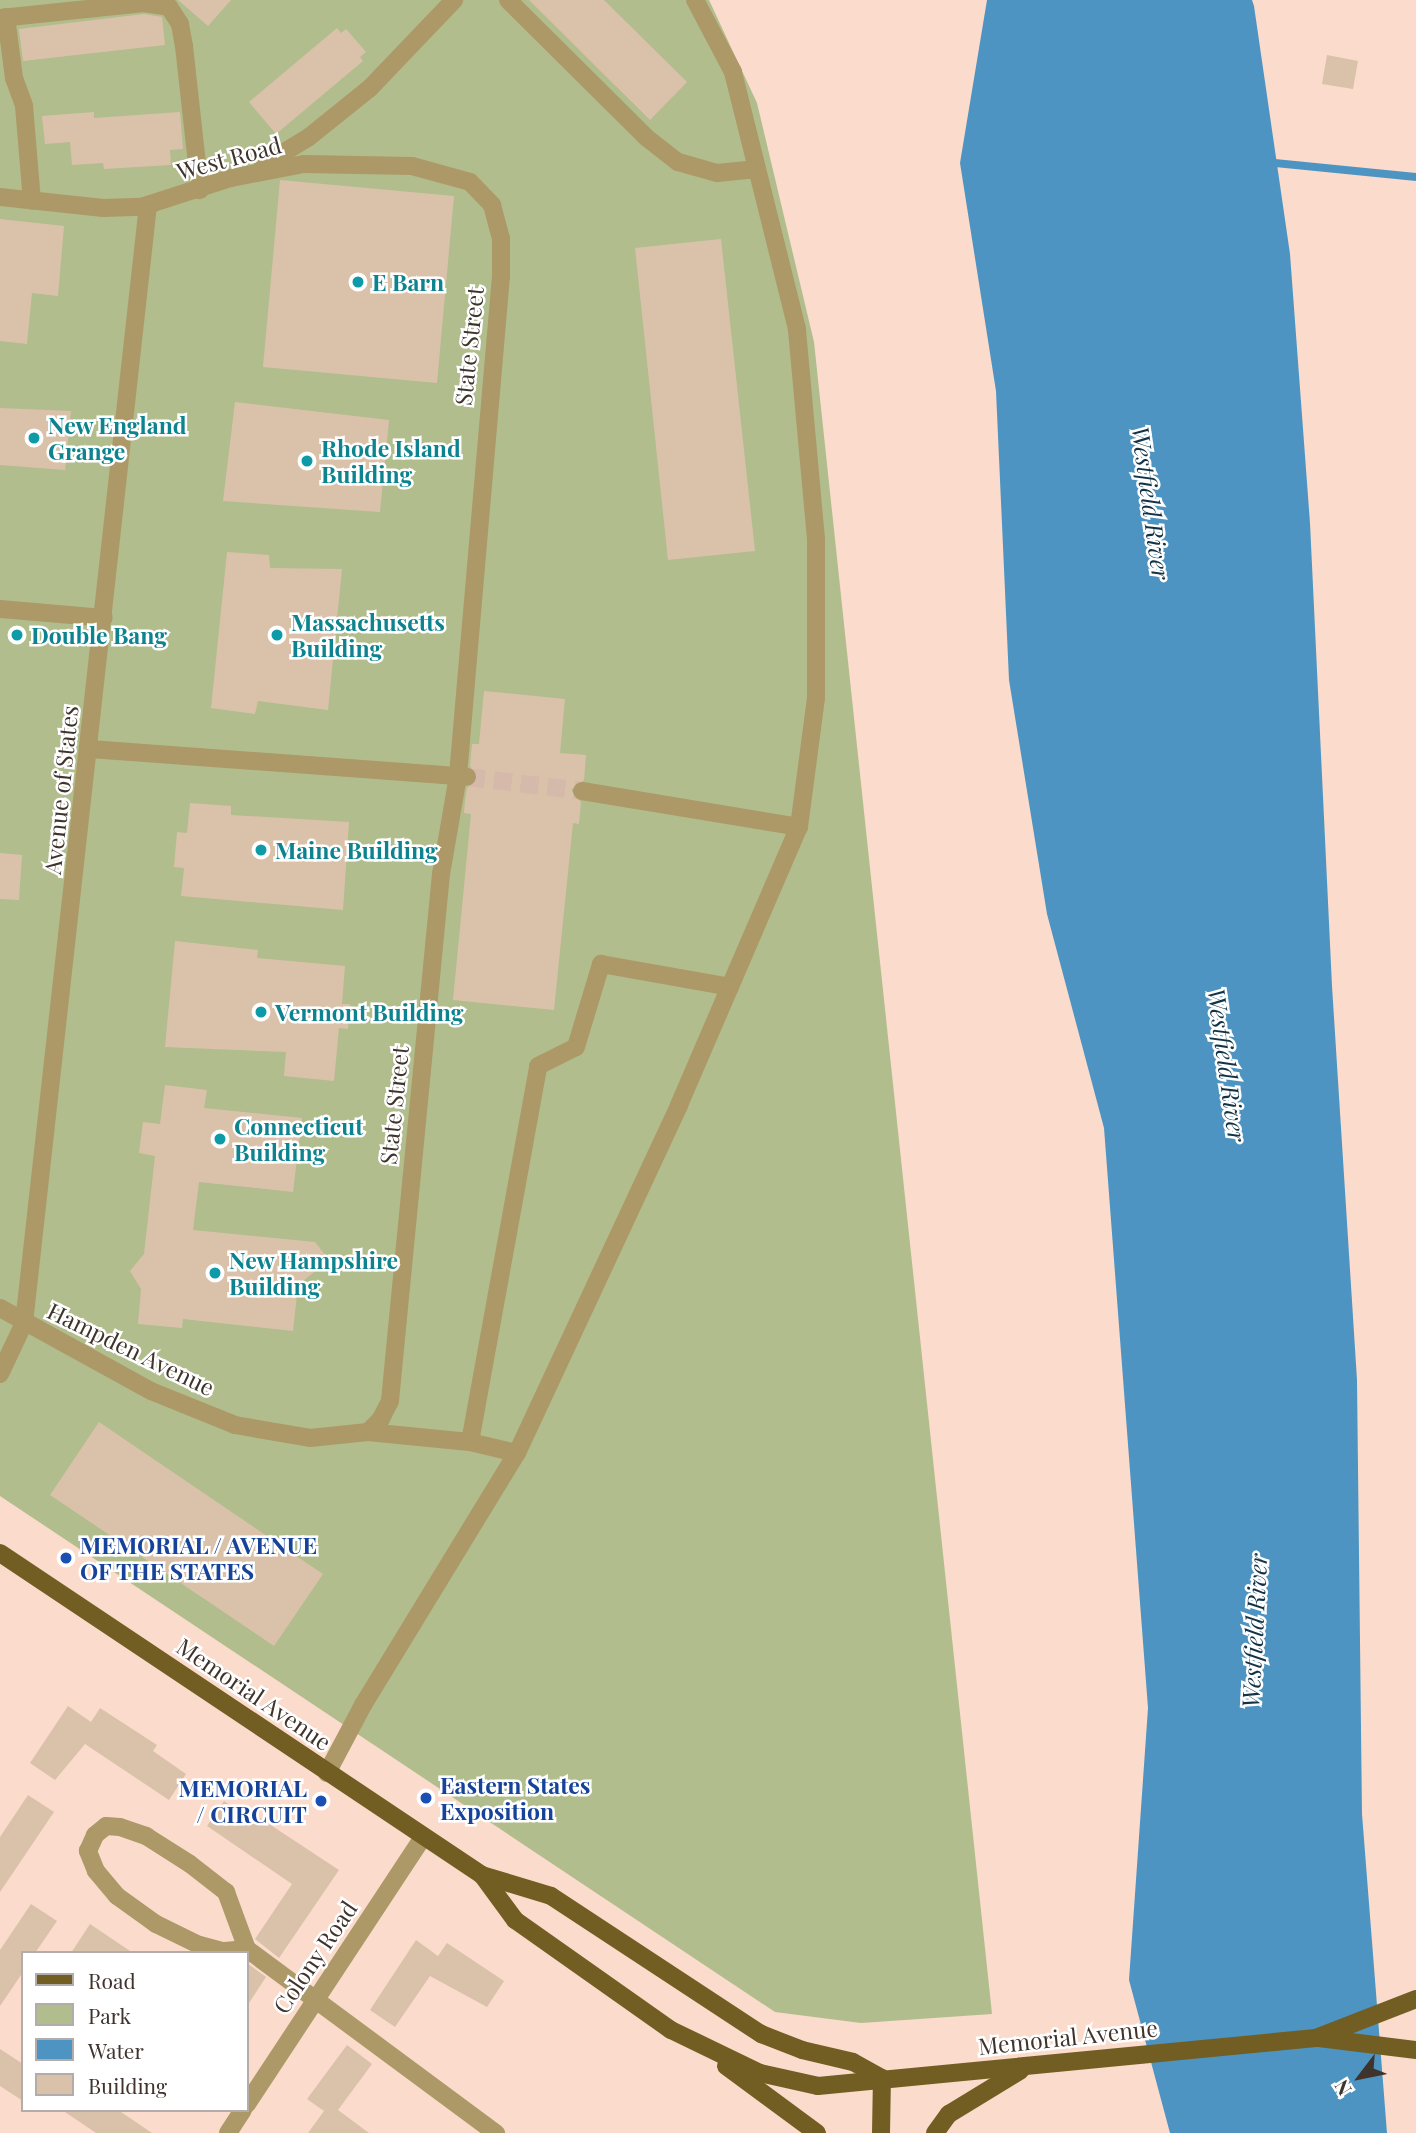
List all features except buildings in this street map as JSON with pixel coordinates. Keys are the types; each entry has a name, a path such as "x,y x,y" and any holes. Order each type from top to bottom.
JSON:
{"main road":[{"name":"Memorial Avenue","path":"0,1553 482,1875 551,1896 761,2034 802,2050 853,2062 882,2078"},
{"name":"Memorial Avenue","path":"482,1875 515,1920 671,2029 775,2077 818,2086 1258,2040 1316,2038"},
{"path":"1316,2038 1416,1999"},
{"path":"671,2029 817,2133"},
{"path":"1316,2038 1408,2049"},
{"path":"934,2133 949,2114 1027,2066"},
{"path":"881,2133 882,2078"}],"street":[{"path":"251,173 309,137 370,88 454,0"},
{"path":"508,0 647,138 678,162 717,173 757,169"},
{"path":"327,1773 363,1705 517,1453 730,987 799,827 816,698 816,539 797,329 733,72 695,0"},
{"path":"32,201 24,106 14,78 3,17 159,1 169,7 180,23 200,190"},
{"name":"West Road","path":"0,197 103,208 148,205 251,173 304,164 412,166 470,182"},
{"name":"State Street","path":"368,1432 381,1419 390,1401 441,874 463,777 501,276 501,239 492,205 470,182"},
{"name":"Avenue of States","path":"0,1374 24,1323 90,749 148,205"},
{"path":"0,609 104,618"},
{"path":"90,749 463,777"},
{"path":"582,792 799,827"},
{"path":"470,1442 538,1066 576,1047 601,964 730,987"},
{"name":"Hampden Avenue","path":"0,1308 151,1391 235,1425 310,1438 368,1432 470,1442 517,1453"},
{"path":"247,1949 222,1951 199,1945 156,1924 117,1896 96,1871 88,1851 95,1835 106,1826 120,1827 146,1836 190,1864 226,1892 247,1949 496,2133"},
{"name":"Colony Road","path":"248,2102 423,1837"},
{"path":"228,2133 242,2112"}],"green space":[{"path":"0,0 709,0 757,103 814,342 992,2014 861,2023 775,2012 0,1496"}],"water":[{"name":"Westfield River","path":"987,0 1252,0 1254,6 1290,254 1310,523 1332,986 1357,1380 1362,1814 1387,2133 1170,2133 1129,1980 1148,1708 1104,1128 1047,914 1009,680 996,391 960,163"}],"waterway":[{"path":"1266,162 1416,177"}],"tunnel":[{"path":"467,777 582,791"}],"place":[{"name":"E Barn","path":"358,282"},
{"name":"New England Grange","path":"34,438"},
{"name":"Rhode Island Building","path":"307,461"},
{"name":"Double Bang","path":"17,635"},
{"name":"Massachusetts Building","path":"277,635"},
{"name":"Maine Building","path":"261,850"},
{"name":"Vermont Building","path":"261,1012"},
{"name":"Connecticut Building","path":"220,1139"},
{"name":"New Hampshire Building","path":"215,1273"},
{"name":"MEMORIAL / AVENUE OF THE STATES","path":"66,1558"},
{"name":"Eastern States Exposition","path":"426,1798"},
{"name":"MEMORIAL / CIRCUIT","path":"321,1801"}]}
